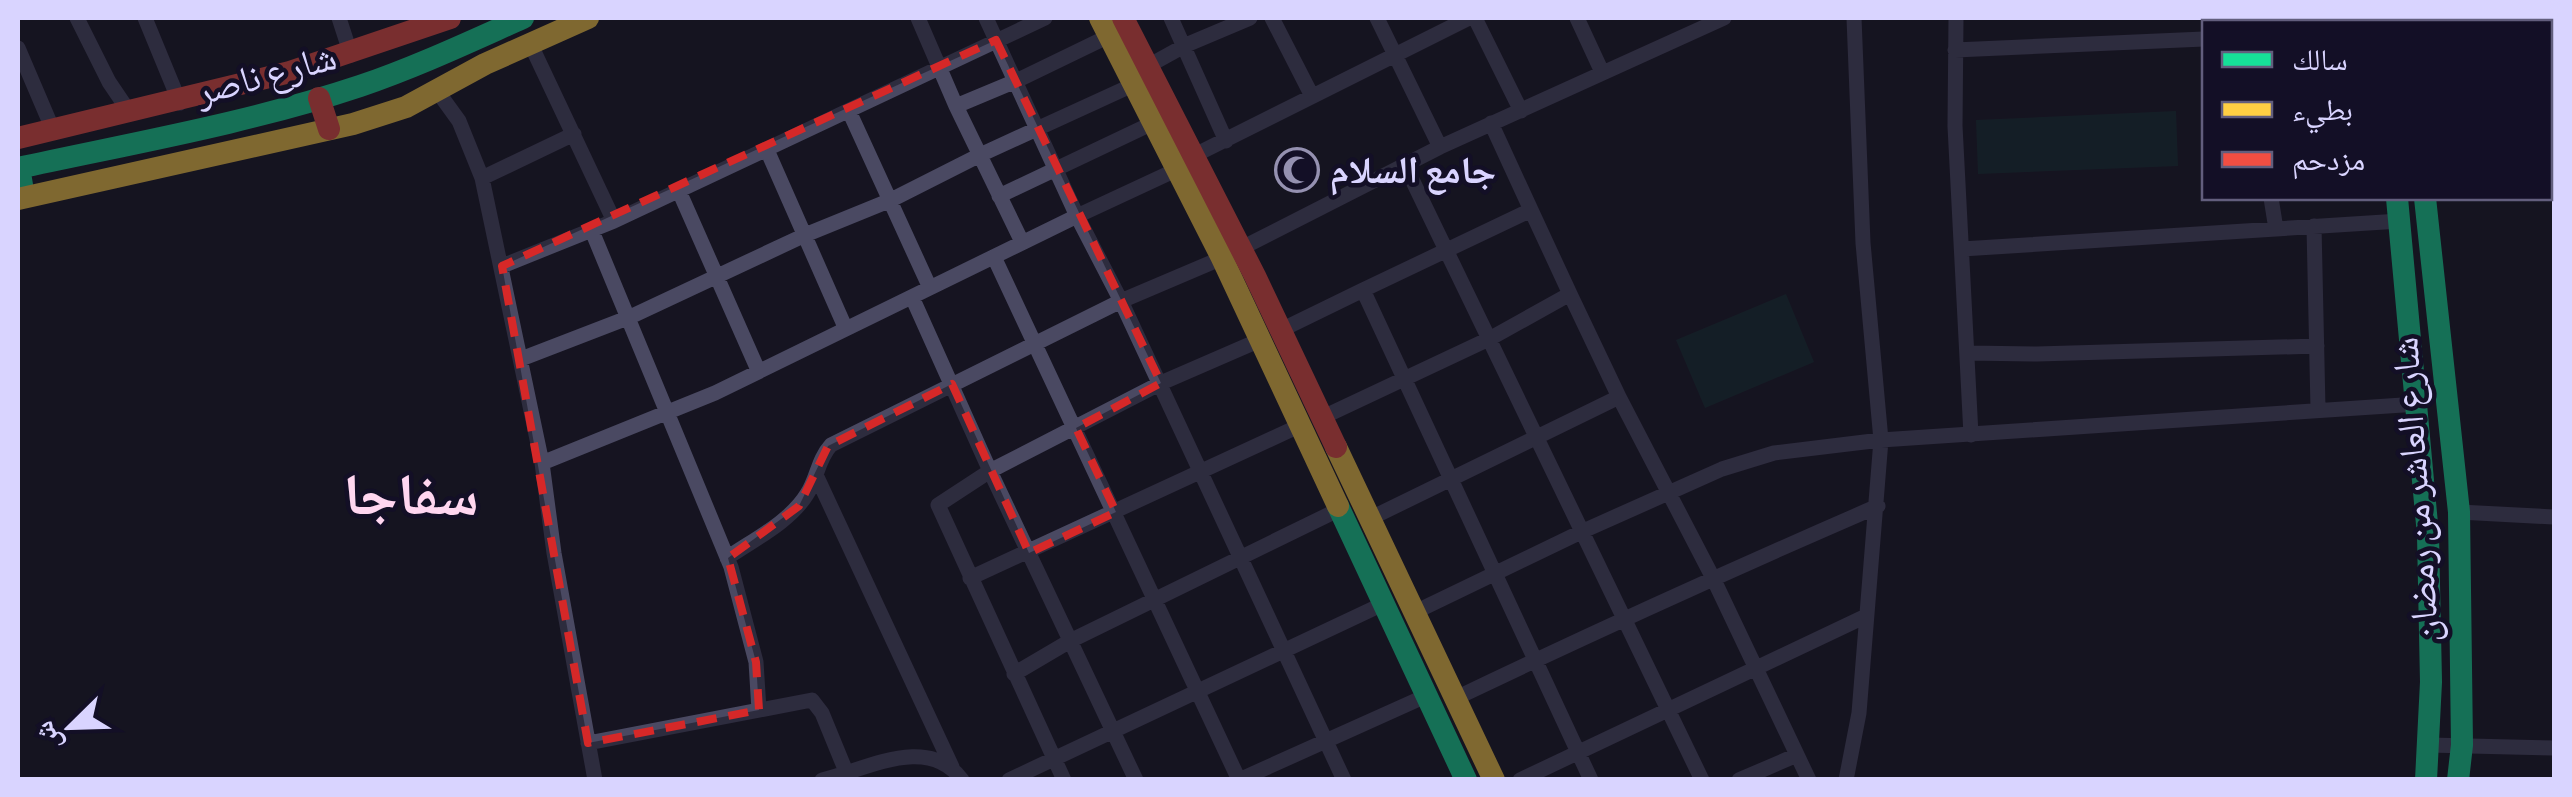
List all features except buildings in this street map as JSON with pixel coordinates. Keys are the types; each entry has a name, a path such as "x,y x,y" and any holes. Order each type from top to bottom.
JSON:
{"main road":[{"name":"شارع ناصر","path":"18,138 180,103 351,55 450,18"},
{"name":"شارع ناصر","path":"18,168 319,98 424,62 523,18"},
{"path":"18,168 21,198 329,129 406,107 467,73 588,18"},
{"path":"1111,24 1142,75 1232,253 1310,422 1340,509 1466,780"},
{"path":"1142,75 1155,122 1186,162"},
{"path":"319,98 329,129"},
{"name":"شارع العاشر من رمضان","path":"2397,200 2432,574 2426,780"},
{"name":"شارع العاشر من رمضان","path":"2425,200 2459,512 2462,744 2458,780"},
{"path":"1310,422 1368,519 1494,780"}],"street":[{"path":"77,18 130,113"},
{"path":"145,18 180,103"},
{"path":"339,18 351,55"},
{"path":"918,18 1022,242"},
{"path":"986,18 1286,649 1344,780"},
{"path":"502,266 614,221 1045,18"},
{"path":"1172,18 1226,141"},
{"path":"521,359 630,318 805,235 891,200 1142,75 1186,45 1250,18"},
{"path":"1272,18 1312,96"},
{"path":"1377,18 1440,147"},
{"path":"542,463 670,412 930,288 1472,18 1521,111"},
{"path":"1577,18 1602,72"},
{"path":"1676,18 1684,36"},
{"path":"727,558 799,506 831,445 1121,300 1232,253 1490,123 1724,18"},
{"path":"1846,780 1858,713 1881,440 1864,244 1854,18"},
{"path":"1956,18 1955,126 1971,435"},
{"path":"956,106 1016,81 1111,24"},
{"path":"1956,50 2202,39"},
{"path":"530,43 614,221"},
{"path":"18,48 53,130"},
{"path":"438,92 459,121 482,178 542,463 554,553 595,780"},
{"path":"849,111 930,288"},
{"path":"998,196 1155,122"},
{"path":"1490,123 1619,397 1713,578 1809,780"},
{"path":"482,178 574,134"},
{"path":"767,150 845,327"},
{"path":"1405,165 1492,338 1702,780"},
{"path":"679,191 758,370"},
{"path":"2271,200 2276,229"},
{"path":"1064,780 937,506 990,471 1161,383 1270,336 1531,210"},
{"path":"1962,249 2400,221"},
{"path":"2314,226 2318,409"},
{"path":"592,231 670,412 727,558 749,626 758,672 759,710"},
{"path":"994,257 1239,779 1428,695"},
{"path":"1363,290 1591,780"},
{"path":"970,578 1492,338 1570,294"},
{"path":"912,296 1136,780"},
{"path":"1968,352 2036,354 2317,346"},
{"path":"1368,519 1619,397"},
{"path":"1412,613 1581,532 1761,456 1881,440 2418,404"},
{"path":"816,475 957,773"},
{"path":"1454,699 1878,506"},
{"path":"1014,674 1070,641 1340,509"},
{"path":"2459,512 2554,517"},
{"path":"1009,780 1383,604"},
{"path":"1520,780 1866,616"},
{"path":"588,743 804,700 815,702 848,774"},
{"path":"2429,745 2554,748"},
{"path":"822,780 913,755 931,757 957,773"},
{"path":"1740,780 1797,755"}],"highlighted area":[{"path":"996,40 1161,383 1076,428 1116,512 1029,553 952,384 828,446 799,506 728,558 756,662 759,710 588,743 502,266"}],"green space":[{"path":"2176,111 2178,166 1978,174 1976,120"},
{"path":"1786,294 1814,362 1705,408 1676,340"}],"traffic: fast":[{"path":"18,168 190,132 318,99 402,71 523,18"},
{"path":"19,167 24,197"},
{"path":"2397,200 2428,535 2431,682 2426,780"},
{"path":"2425,200 2459,512 2462,745 2458,780"},
{"path":"1338,506 1466,780"}],"traffic: slow":[{"path":"18,199 353,124 406,107 485,64 588,18"},
{"path":"1100,18 1222,258 1338,506"},
{"path":"1336,447 1494,780"}],"traffic: jam":[{"path":"18,138 290,72 450,18"},
{"path":"1123,18 1255,276 1336,447"},
{"path":"319,98 329,129"}],"place":[{"name":"جامع السلام","path":"1297,170"}],"district":[{"name":"سفاجا","path":"411,495"}]}
